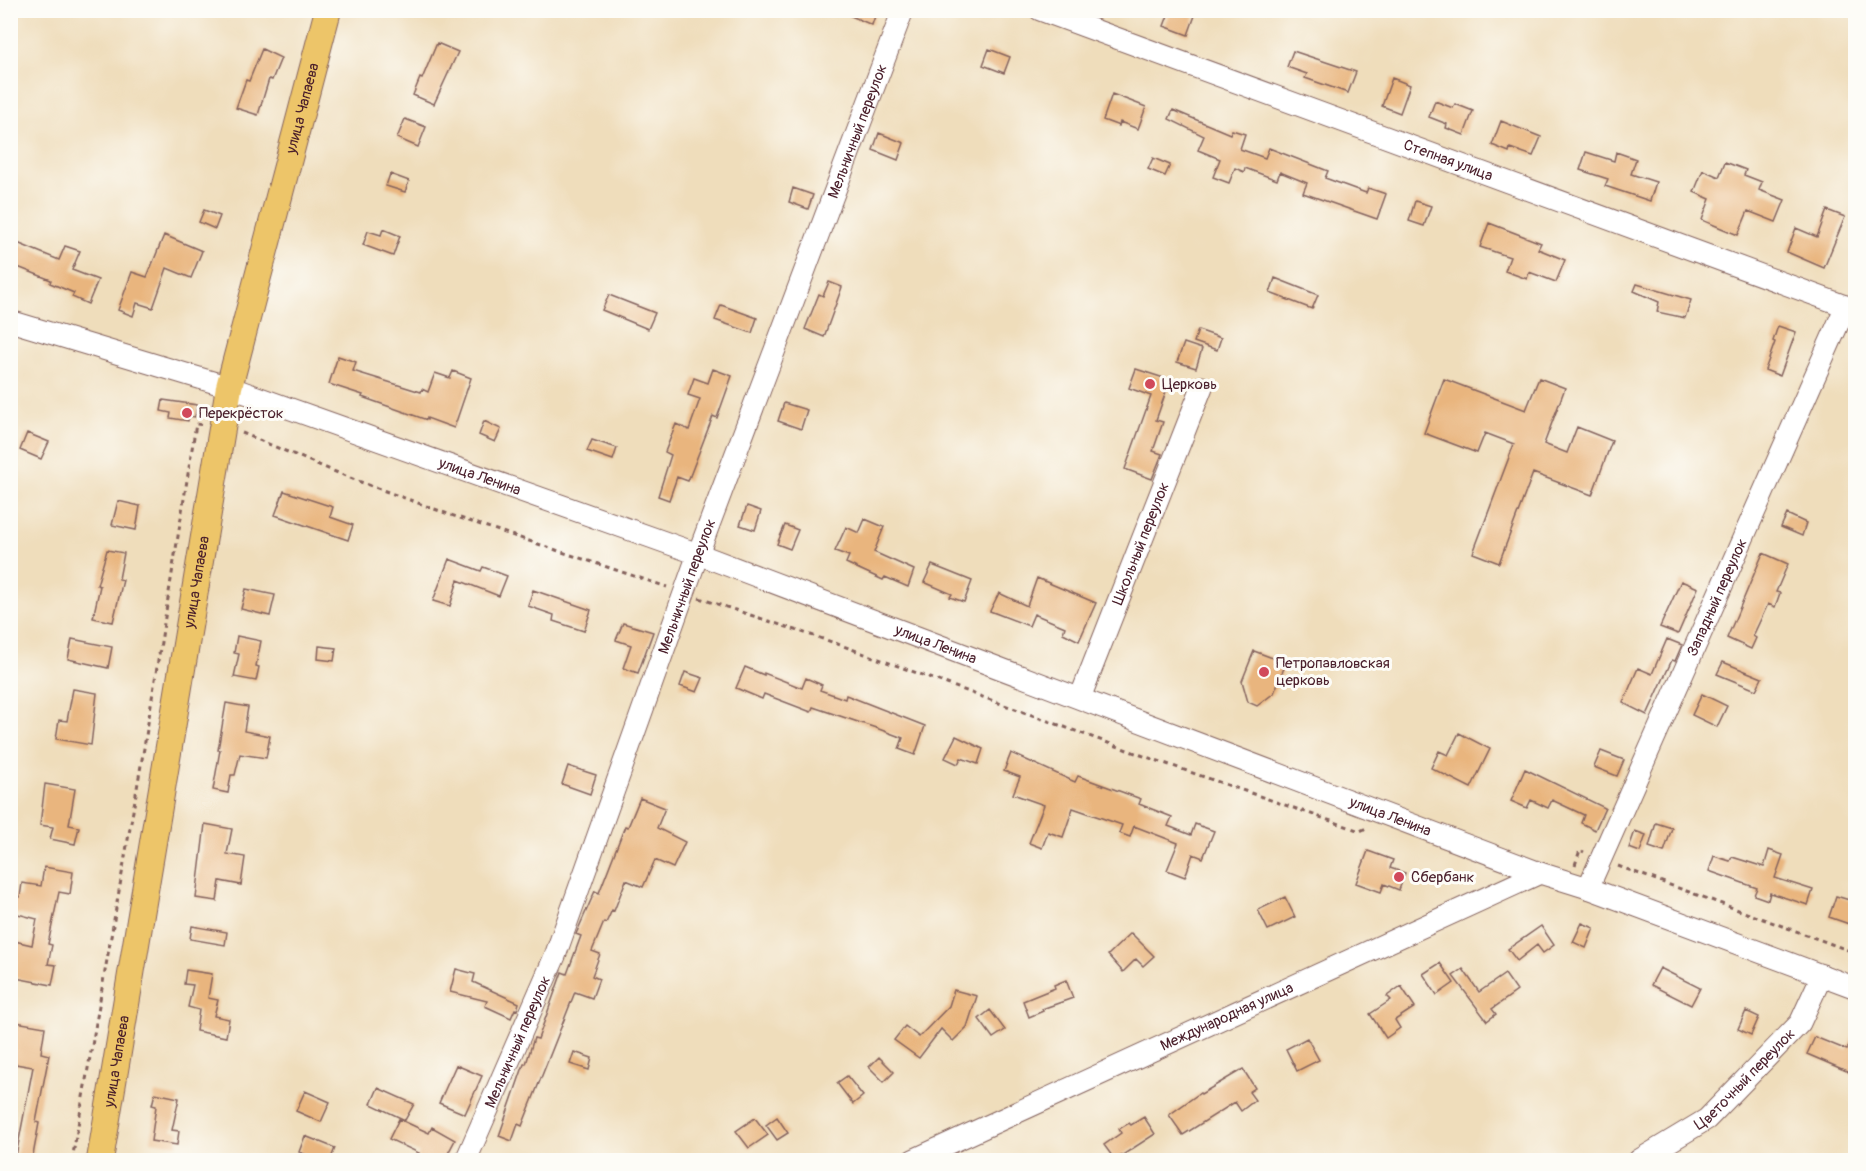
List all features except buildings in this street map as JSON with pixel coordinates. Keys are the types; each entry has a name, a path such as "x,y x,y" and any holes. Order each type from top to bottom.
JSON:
{"main road":[{"name":"улица Чапаева","path":"100,1161 229,387 328,10"}],"street":[{"name":"Мельничный переулок","path":"466,1161 555,956 698,554 903,10"},
{"name":"Степная улица","path":"1040,10 1851,308"},
{"name":"Западный переулок","path":"1588,888 1851,308"},
{"name":"улица Ленина","path":"10,321 229,387 698,554 1540,873 1588,888 1856,988"},
{"name":"Школьный переулок","path":"1080,698 1202,387"},
{"name":"Международная улица","path":"913,1161 1540,873"},
{"name":"Цветочный переулок","path":"1639,1161 1707,1119 1800,1023 1822,975"}],"path":[{"path":"72,1161 144,748 196,424 209,425"},
{"path":"235,430 356,480 430,507 835,643 1141,755 1360,831 1394,818"},
{"path":"1572,873 1580,850 1600,860 1856,953"}],"place":[{"name":"Церковь","path":"1150,384"},
{"name":"Перекрёсток","path":"187,413"},
{"name":"Петропавловская церковь","path":"1264,672"},
{"name":"Сбербанк","path":"1399,877"}]}
